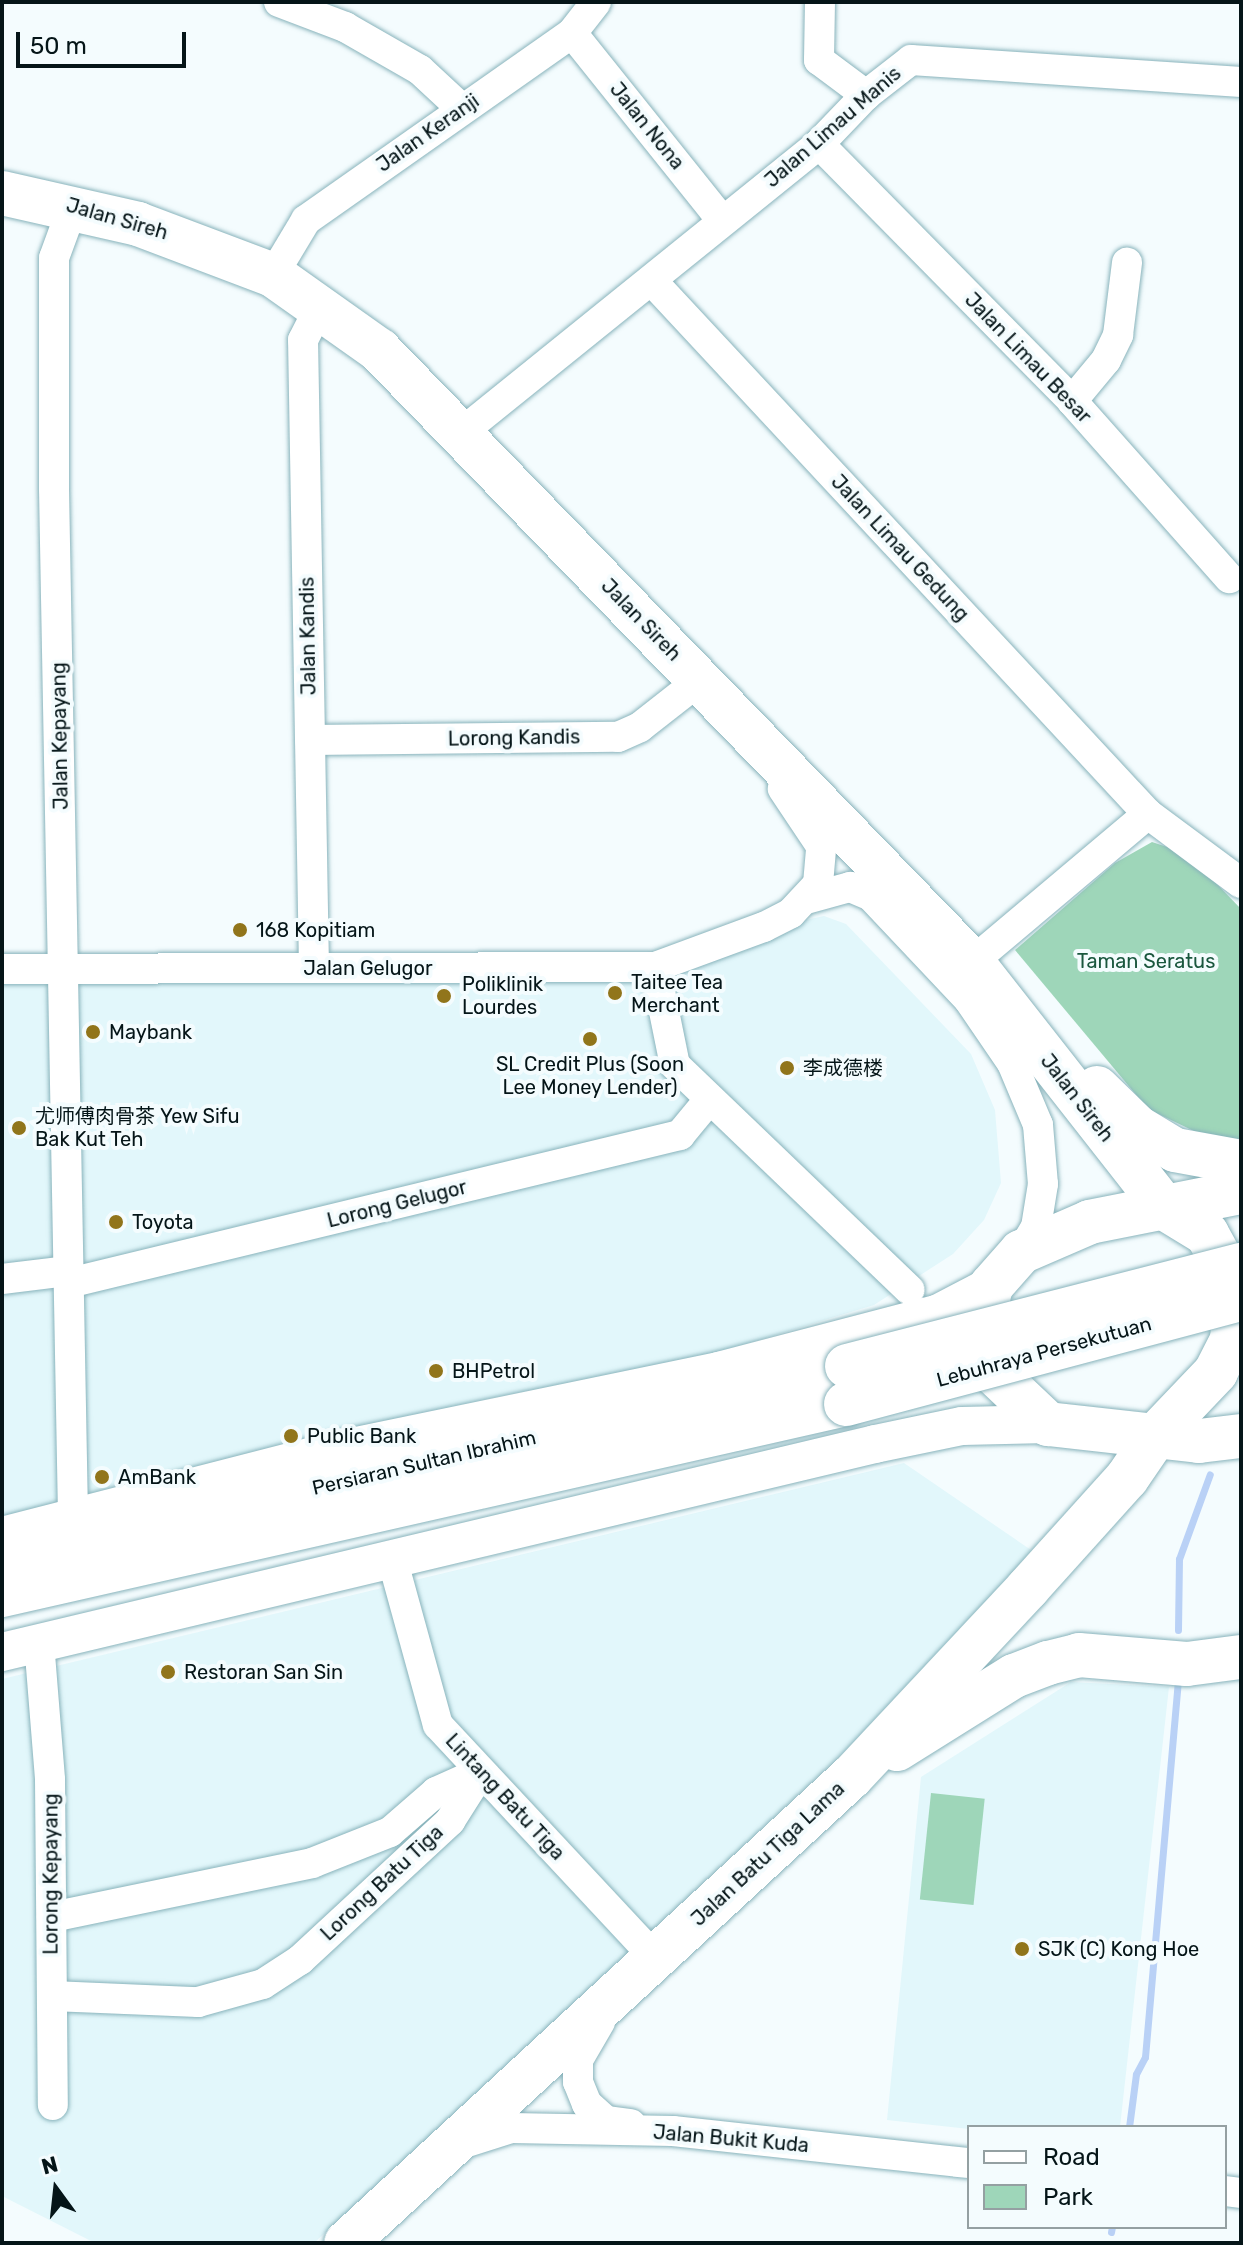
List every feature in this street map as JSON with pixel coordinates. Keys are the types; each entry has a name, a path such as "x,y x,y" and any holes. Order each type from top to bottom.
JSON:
{"highway":[{"name":"Jalan Sireh","path":"2,193 73,206 197,244 273,275 379,350 972,962 1166,1209"},
{"path":"972,962 1137,1127 1175,1150 1241,1162"},
{"path":"1241,1192 1090,1222 1021,1252 991,1286 980,1336 993,1372 1048,1424 1078,1431 1157,1434 1199,1441 1241,1436"},
{"path":"1157,1434 1216,1372 1232,1340 1236,1312 1236,1287 1219,1250 1193,1221 1166,1209"},
{"name":"Lebuhraya Persekutuan","path":"847,1385 1241,1265"},
{"name":"Lebuhraya Persekutuan","path":"847,1385 1241,1299"},
{"name":"Persiaran Sultan Ibrahim","path":"2,1563 201,1512 847,1385"},
{"name":"Persiaran Sultan Ibrahim","path":"2,1595 847,1385"},
{"name":"Jalan Batu Tiga Lama","path":"346,2243 851,1777 1117,1489 1157,1434"},
{"path":"851,1777 1014,1676 1048,1663 1079,1655 1187,1664 1241,1657"}],"main road":[{"path":"2,1536 342,1449 804,1348 937,1314 991,1286"},
{"path":"804,1348 897,1339 918,1342 927,1350 935,1387 927,1404 875,1444"},
{"path":"2,1652 393,1562 875,1444 962,1426 1048,1424"}],"street":[{"path":"279,2 345,27 420,70 462,109"},
{"name":"Jalan Keranji","path":"273,275 306,220 572,33 596,2"},
{"path":"820,2 819,60 866,95"},
{"name":"Jalan Nona","path":"572,33 722,220"},
{"name":"Jalan Limau Manis","path":"461,433 819,144 866,95 911,60 1241,82"},
{"name":"Jalan Limau Besar","path":"819,144 1072,401 1229,578"},
{"name":"Jalan Kepayang","path":"73,206 54,258 73,1518"},
{"path":"1072,401 1106,360 1118,335 1127,263"},
{"name":"Jalan Limau Gedung","path":"652,281 1148,814 1226,867 1241,883"},
{"name":"Jalan Kandis","path":"314,968 303,340 320,307"},
{"name":"Lorong Kandis","path":"310,740 618,737 640,727 700,680"},
{"path":"745,726 821,846 818,884 806,899"},
{"path":"972,962 1148,814"},
{"name":"Jalan Sireh","path":"806,899 850,887 871,896 969,1000 1012,1063 1038,1125 1043,1184 1036,1227 1021,1252"},
{"name":"Jalan Gelugor","path":"2,969 655,967 764,927 806,899"},
{"path":"655,967 675,1065 910,1290"},
{"name":"Lorong Gelugor","path":"2,1279 68,1277 680,1135 709,1100"},
{"name":"Lintang Batu Tiga","path":"393,1562 438,1725 655,1958"},
{"name":"Lorong Kepayang","path":"39,1642 50,1780 53,2105"},
{"name":"Lorong Batu Tiga","path":"52,1917 312,1863 390,1832 436,1792 481,1772"},
{"name":"Lorong Batu Tiga","path":"52,1996 198,2002 263,1984 300,1960 450,1821 481,1772"},
{"path":"617,1994 578,2060 578,2082 587,2104 606,2121 673,2131"},
{"name":"Jalan Bukit Kuda","path":"448,2149 511,2128 673,2131 967,2163"}],"shaded area":[{"path":"824,916 846,924 971,1054 995,1110 1001,1183 984,1220 953,1254 874,1305 703,1357 486,1399 2,1519 2,978 551,977"},
{"path":"904,1463 1034,1552 844,1752 314,2243 95,2243 2,2196 2,1679"},
{"name":"SJK (C) Kong Hoe","path":"1071,1682 1169,1687 1120,2125 967,2125 967,2129 887,2120 921,1777"}],"green space":[{"name":"Taman Seratus","path":"1152,842 1188,854 1241,909 1241,1144 1198,1133 1148,1109 1015,950 1115,863"},
{"path":"931,1793 985,1799 974,1905 920,1899"}],"waterway":[{"path":"1178,1630 1179,1559 1210,1474"},
{"path":"1129,2125 1136,2074 1145,2057 1178,1678"}],"place":[{"name":"168 Kopitiam","path":"240,930"},
{"name":"Taitee Tea Merchant","path":"615,993"},
{"name":"Poliklinik Lourdes","path":"444,996"},
{"name":"Maybank","path":"93,1032"},
{"name":"SL Credit Plus (Soon Lee Money Lender)","path":"590,1039"},
{"name":"李成德楼","path":"787,1068"},
{"name":"尤师傅肉骨茶 Yew Sifu Bak Kut Teh","path":"19,1128"},
{"name":"Toyota","path":"116,1222"},
{"name":"BHPetrol","path":"436,1371"},
{"name":"Public Bank","path":"291,1436"},
{"name":"AmBank","path":"102,1477"},
{"name":"Restoran San Sin","path":"168,1672"},
{"name":"SJK (C) Kong Hoe","path":"1022,1949"}]}
